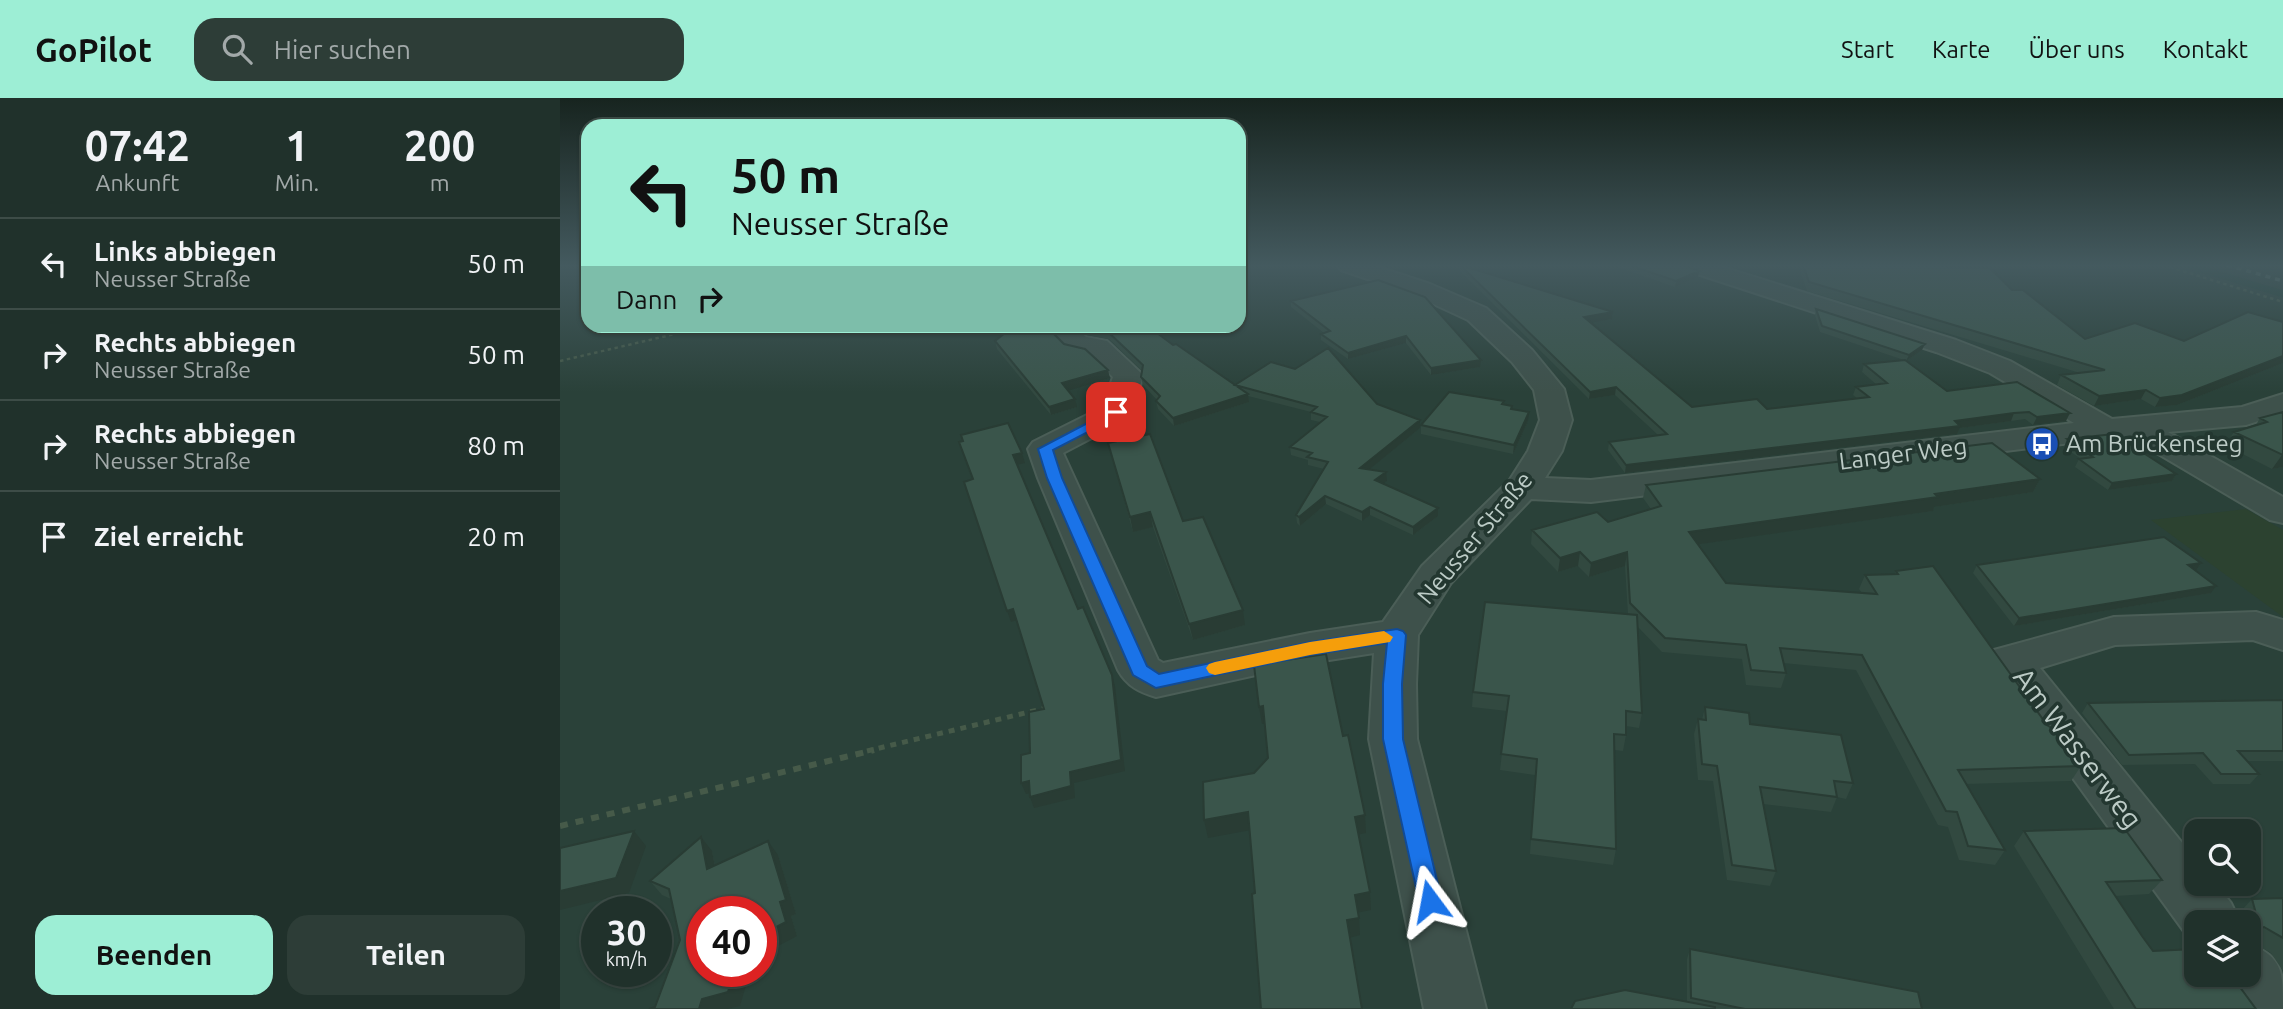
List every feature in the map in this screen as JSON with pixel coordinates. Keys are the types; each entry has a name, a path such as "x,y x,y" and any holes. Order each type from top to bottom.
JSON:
{"street":[{"name":"Neusser Straße","path":"1455,1009 1393,739 1393,684 1397,635 1436,575 1522,488 1545,451 1556,420 1549,389 1522,356 1478,314 1463,308"},
{"path":"1826,308 1946,346 2000,367 2283,512"},
{"path":"1068,335 1097,347 1128,374 1116,412 1045,449 1055,478 1140,670 1156,681 1310,648 1397,635"},
{"name":"Langer Weg","path":"1522,488 1591,491 2120,427 2246,416 2283,403"},
{"name":"Am Wasserweg","path":"2202,910 2010,661 2114,631 2256,626 2283,635"},
{"path":"2260,987 2277,1009"}],"path":[{"path":"560,361 679,333"},
{"path":"560,826 1061,704"}],"green space":[{"path":"2246,509 2283,530 2283,617 2151,520"}],"building":[{"path":"1299,308 1434,308 1481,360 1431,368 1406,336 1348,353 1321,334 1330,331"},
{"path":"1504,308 1598,308 1613,312 1584,317 1692,407 1757,399 1767,409 1869,397 1856,387 1887,383 1864,364 1905,360 1947,391 2017,382 2070,413 2037,417 2029,412 2014,413 1955,421 1960,426 1626,465 1609,442 1667,434 1616,387 1590,392"},
{"path":"1895,308 2045,308 2085,339 2135,323 2184,341 2248,312 2283,322 2283,356 2182,395 2160,398 2146,390 2099,396 2061,375 2105,370"},
{"path":"1816,309 1925,344 1909,355 1822,326"},
{"path":"1005,333 1053,333 1064,344 1085,349 1108,370 1062,383 1075,399 1049,407 995,341"},
{"path":"1109,333 1157,333 1248,394 1173,418 1156,401 1160,396 1141,377 1143,365"},
{"path":"1328,348 1377,404 1420,420 1360,468 1386,472 1375,480 1438,508 1413,527 1370,507 1362,512 1325,496 1299,517 1296,515 1328,462 1307,457 1312,453 1290,447 1327,417 1311,412 1317,407 1235,385 1271,362 1295,369"},
{"path":"1449,392 1504,401 1502,404 1512,406 1511,409 1529,412 1514,445 1421,425"},
{"path":"2283,412 2283,455 2234,432 2267,422 2260,418"},
{"path":"1008,423 1022,453 1013,455 1078,609 1083,607 1112,675 1121,760 1070,772 1071,786 1030,797 1029,781 1021,783 1021,755 1030,753 1029,712 1044,709 1013,609 1007,611 964,482 973,479 959,442 963,441 961,435"},
{"path":"1150,434 1183,521 1203,517 1243,610 1189,624 1150,512 1130,517 1108,443"},
{"path":"2114,434 2176,474 2112,483 2079,459 2093,457 2067,439"},
{"path":"1992,443 2040,479 1935,494 1938,497 1689,532 1726,583 1877,594 1865,575 1898,574 1896,571 1933,566 2047,725 2081,766 1958,770 2005,850 1968,846 1957,812 1946,811 1862,655 1780,648 1786,673 1751,670 1746,645 1665,638 1630,603 1627,552 1591,563 1580,552 1560,558 1532,530 1597,512 1608,522 1661,506 1646,485"},
{"path":"2164,537 2201,563 2188,565 2216,586 2019,618 1977,565"},
{"path":"1485,602 1637,615 1642,713 1626,711 1626,735 1614,734 1616,849 1531,839 1537,759 1501,754 1509,696 1473,692"},
{"path":"1326,654 1343,736 1348,735 1365,815 1355,817 1370,892 1355,895 1359,918 1347,920 1362,1009 1261,1009 1248,812 1204,820 1203,782 1254,773 1268,758 1263,706 1259,707 1254,665"},
{"path":"2283,700 2283,751 2238,751 2259,774 2221,774 2203,753 2129,755 2088,703"},
{"path":"1705,707 1749,713 1750,724 1841,735 1853,783 1834,781 1837,797 1760,787 1776,871 1732,865 1717,766 1702,764 1698,719 1706,720"},
{"path":"2124,828 2162,880 2106,882 2142,936 2153,951 2184,950 2184,987 2240,987 2256,1009 2136,1009 2024,831"},
{"path":"634,831 616,878 560,891 560,848"},
{"path":"701,837 707,869 768,841 786,900 780,902 786,922 777,927 777,896 686,896 686,987 729,987 728,992 702,999 699,1009 649,1009 655,1007 662,987 672,987 672,961 680,940 669,889 650,881"},
{"path":"2283,898 2283,938 2264,927 2261,928 2261,910 2255,910 2252,899"},
{"path":"1690,949 1918,992 1922,1009 1745,1009 1691,998"},
{"path":"1625,990 1715,1009 1571,1009 1575,1001"}],"slow traffic":[{"path":"1215,668 1310,648 1384,637"}],"place":[{"name":"Am Brückensteg","path":"2042,444"}],"route":[{"path":"1116,412 1045,449 1055,478 1140,670 1156,681 1310,648 1397,635 1393,684 1393,739 1430,901"}]}
